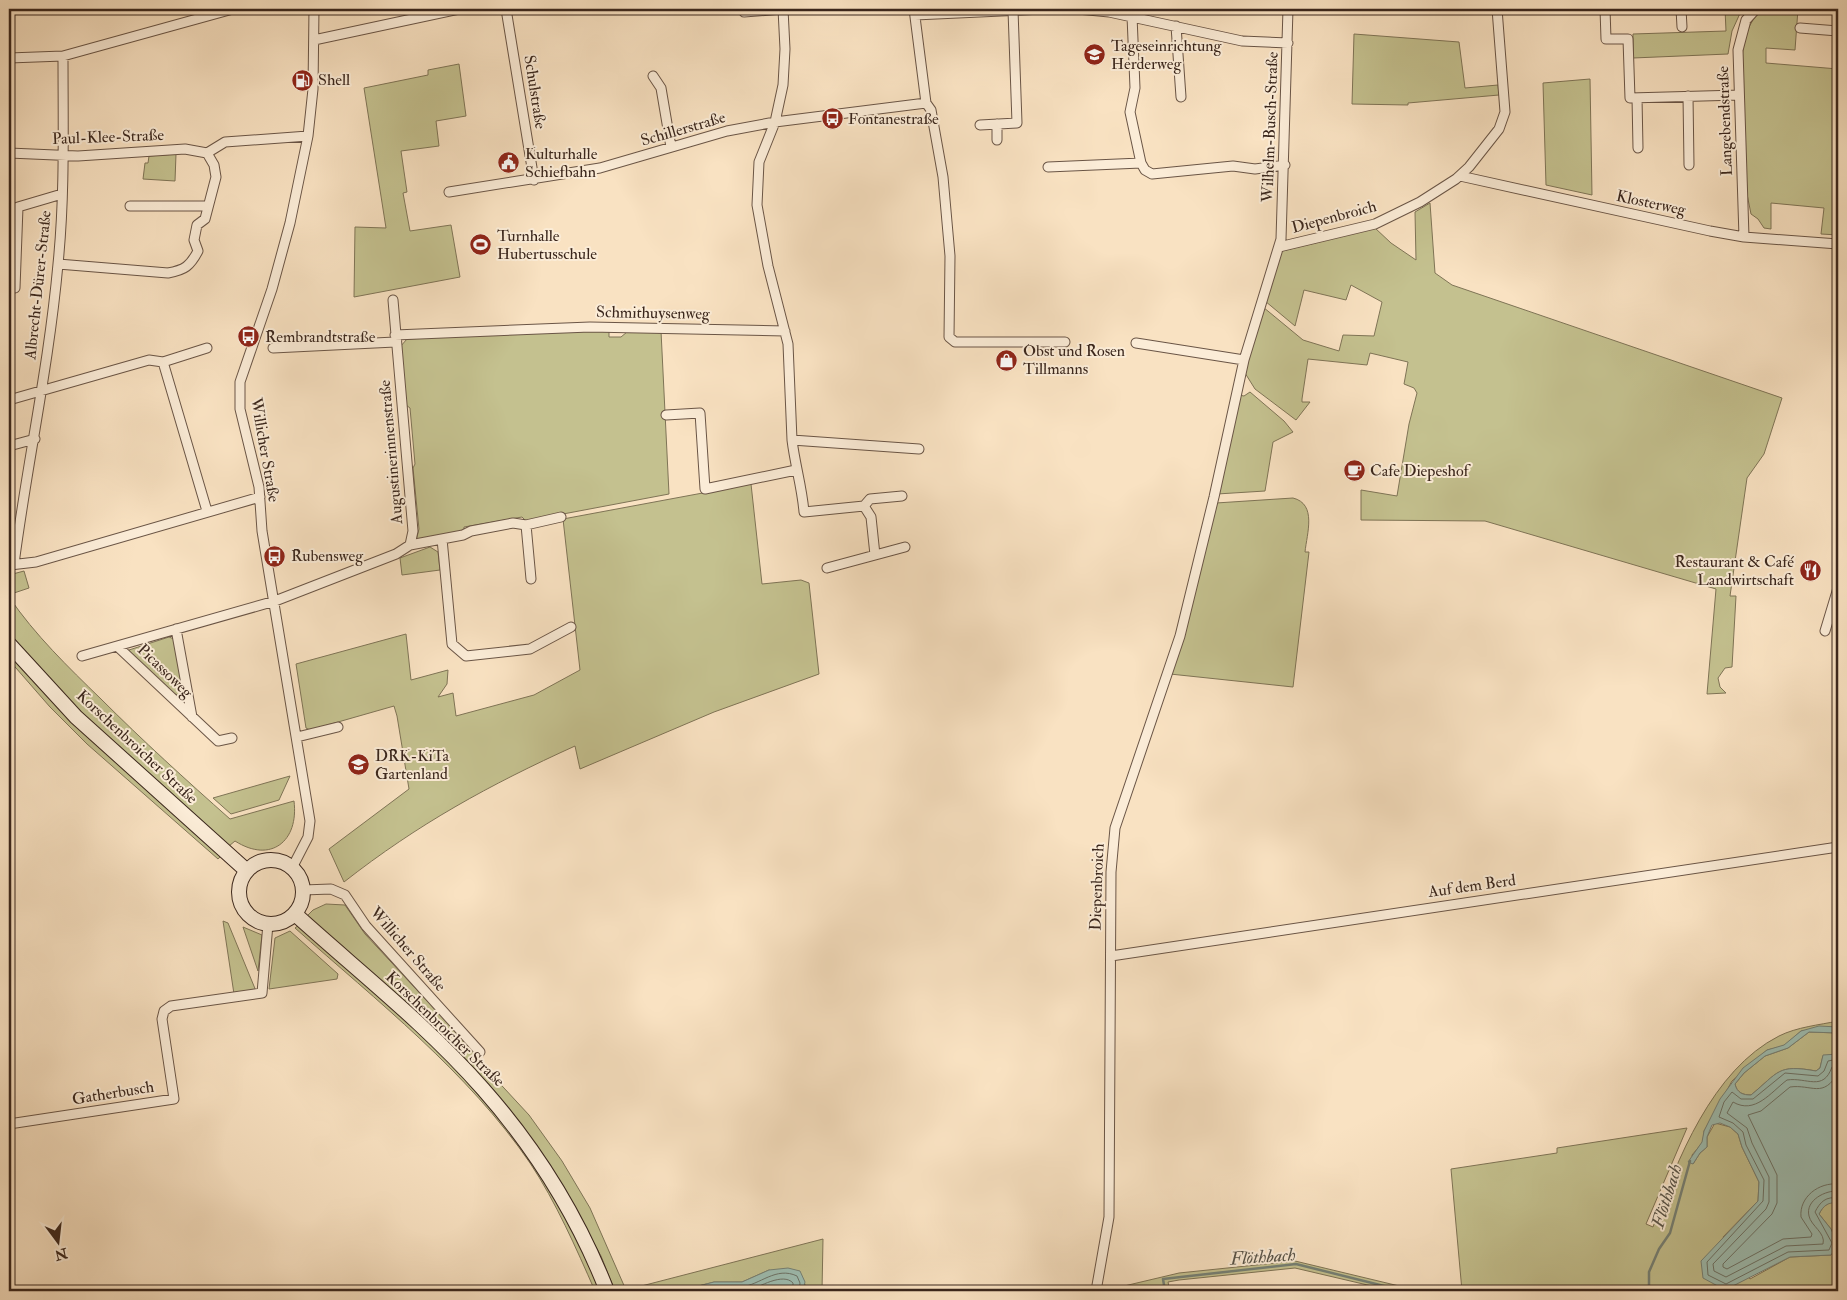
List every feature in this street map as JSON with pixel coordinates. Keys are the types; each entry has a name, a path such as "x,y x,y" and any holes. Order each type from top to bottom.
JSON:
{"main road":[{"name":"Korschenbroicher Straße","path":"9,644 76,716 247,871"},
{"path":"269,860 282,862 292,868 300,878 303,890 302,900 295,914 285,921 268,924 250,917 240,901 239,888 247,871 257,863 269,860"},
{"name":"Korschenbroicher Straße","path":"295,914 438,1042 499,1107 534,1153 560,1193 584,1238 607,1291"}],"street":[{"path":"9,58 63,56 233,9"},
{"name":"Willicher Straße","path":"292,868 311,829 262,531 260,497 242,423 240,382 272,289 290,222 308,136 314,89 314,9"},
{"path":"314,40 458,9"},
{"name":"Schulstraße","path":"506,9 534,180"},
{"path":"744,9 744,12 783,10 785,49 783,85 775,122 759,162 757,205 768,266 788,344 792,440 796,470 801,480 804,512 864,506 870,499 902,496"},
{"path":"1043,9 914,12 926,103 931,110 943,176 950,256 949,337 955,342 1065,342"},
{"path":"1078,9 1132,16 1242,41 1288,43"},
{"name":"Wilhelm-Busch-Straße","path":"1279,247 1282,231 1285,165 1288,9"},
{"name":"Diepenbroich","path":"1096,1291 1109,1217 1111,872 1115,828 1180,636 1214,498 1244,360 1279,247 1375,224 1420,202 1460,176 1499,129 1505,112 1497,9"},
{"path":"1605,9 1606,39 1628,39 1630,98 1739,95"},
{"path":"1681,9 1682,27"},
{"name":"Langebendstraße","path":"1744,237 1738,50 1746,20 1756,9"},
{"path":"980,125 1018,123 1013,10"},
{"path":"1132,16 1135,88 1130,112 1141,163 1145,170 1152,174 1233,166 1255,169 1285,165"},
{"path":"1176,26 1181,97"},
{"path":"1800,28 1838,31"},
{"name":"Albrecht-Dürer-Straße","path":"12,565 35,438 58,264 63,156 63,56"},
{"path":"653,76 661,88 671,147"},
{"path":"1688,96 1690,165"},
{"path":"1637,98 1638,148"},
{"name":"Schillerstraße","path":"449,192 600,168 727,131 775,122 926,103"},
{"path":"997,124 997,140"},
{"path":"58,264 168,273 182,270 190,265 198,250 194,240 197,225 205,219 216,177 214,164 207,153 225,142 308,136"},
{"name":"Paul-Klee-Straße","path":"9,154 63,156 185,149 207,153"},
{"path":"1048,167 1141,163"},
{"name":"Klosterweg","path":"1460,176 1744,237 1838,244"},
{"name":"Albrecht-Dürer-Straße","path":"15,288 18,207 62,194"},
{"path":"130,206 208,206"},
{"name":"Augustinerinnenstraße","path":"275,601 396,554 410,545 413,531 392,300"},
{"name":"Schmithuysenweg","path":"273,348 520,329 609,327 785,331"},
{"path":"1136,343 1244,360"},
{"path":"9,400 149,360 163,362 207,348"},
{"path":"163,362 207,511"},
{"path":"666,415 700,413 705,489 796,470"},
{"path":"9,446 35,438"},
{"path":"792,440 919,449"},
{"path":"12,565 36,562 260,497"},
{"path":"864,506 871,518 875,555"},
{"path":"410,545 462,536 471,530 513,523 526,524 561,517"},
{"path":"526,524 531,578"},
{"path":"442,539 452,644 466,656 530,649 571,627"},
{"path":"827,568 905,546"},
{"path":"1825,631 1838,588"},
{"name":"Picassoweg","path":"82,656 275,601"},
{"name":"Picassoweg","path":"176,629 192,717"},
{"name":"Picassoweg","path":"117,646 218,740 232,738"},
{"path":"297,737 338,728"},
{"name":"Auf dem Berd","path":"1111,956 1838,847"},
{"name":"Willicher Straße","path":"303,890 331,889 345,895 370,931 480,1052"},
{"name":"Gatherbusch","path":"9,1124 174,1099 162,1019 164,1011 171,1006 262,993 268,924"}],"shaded area":[{"path":"1725,9 1742,9 1732,31 1728,54 1633,58 1633,34 1726,31"},
{"path":"1762,9 1798,9 1795,50 1766,48 1766,63 1838,69 1838,235 1821,234 1824,208 1771,203 1771,229 1764,228 1758,219 1751,214 1747,194 1742,57 1744,44 1753,19"},
{"path":"1354,34 1459,42 1465,88 1498,85 1499,95 1408,103 1408,105 1352,104"},
{"path":"459,64 466,116 436,121 439,146 401,151 407,192 403,193 410,231 451,225 460,277 354,297 355,227 386,228 364,88 428,75 428,70"},
{"path":"1590,79 1592,195 1546,185 1543,83"},
{"path":"176,154 175,181 143,179 145,163 148,163 149,156"},
{"path":"1430,203 1435,273 1452,285 1782,398 1764,454 1747,478 1730,596 1736,596 1732,667 1725,668 1718,678 1720,687 1726,693 1707,694 1716,589 1485,521 1361,520 1361,490 1397,496 1409,424 1417,393 1414,388 1404,384 1408,362 1370,353 1367,365 1308,359 1302,402 1310,402 1296,420 1255,389 1245,373 1245,366 1263,307 1303,340 1339,351 1343,335 1374,336 1382,302 1351,285 1346,300 1304,290 1295,326 1265,301 1282,251 1375,228 1391,243 1416,260 1415,212"},
{"path":"609,329 609,337 621,337 627,332 661,331 669,494 526,521 522,517 464,527 464,533 416,541 419,529 413,468 415,464 410,408 406,405 400,347 407,339"},
{"path":"1250,392 1284,421 1293,432 1273,442 1265,491 1217,494 1239,395 1244,396"},
{"path":"751,484 762,584 801,580 809,583 819,674 714,712 580,769 575,746 455,807 399,842 344,882 329,849 409,789 397,716 394,706 310,730 306,728 296,664 406,634 411,680 448,670 447,684 438,697 453,693 456,716 534,695 580,670 563,519"},
{"path":"1293,498 1305,506 1308,513 1309,520 1305,552 1309,552 1293,687 1170,674 1216,503"},
{"path":"430,547 438,552 440,570 402,575 400,558"},
{"path":"24,571 29,588 11,594 9,590 9,575"},
{"path":"9,597 41,638 76,675 230,819 294,801 292,827 280,845 271,849 260,850 248,848 235,841 229,846 67,701 9,636"},
{"path":"169,637 174,639 183,686 179,695 170,693 130,654 129,650"},
{"path":"9,652 222,855 218,859 87,744 50,707 9,660"},
{"path":"290,776 279,800 231,814 213,798"},
{"path":"326,904 345,905 365,934 481,1059 479,1061 529,1115 562,1161 590,1208 626,1290 823,1239 822,1291 803,1291 805,1284 769,1270 742,1282 714,1282 679,1291 615,1291 601,1256 542,1153 468,1064 307,916 313,910"},
{"path":"223,921 228,923 256,991 234,994"},
{"path":"300,924 410,1023 489,1101 556,1195 603,1291 595,1291 565,1226 530,1163 479,1098 389,1010 295,928"},
{"path":"243,927 262,935 258,971"},
{"path":"290,931 338,974 337,979 269,989 275,938"},
{"path":"1838,1021 1838,1027 1801,1031 1784,1046 1767,1050 1732,1081 1704,1131 1703,1142 1692,1155 1693,1164 1700,1153 1707,1147 1707,1137 1715,1123 1730,1127 1738,1134 1742,1147 1759,1182 1758,1201 1723,1237 1750,1279 1790,1257 1831,1255 1838,1245 1838,1291 1462,1291 1451,1169 1557,1153 1557,1148 1687,1128 1646,1224 1653,1227 1673,1174 1700,1119 1734,1071 1755,1051 1779,1036 1801,1028"},
{"path":"1809,1032 1838,1033 1838,1054 1823,1056 1820,1068 1816,1071 1786,1069 1774,1075 1751,1095 1743,1094 1737,1090 1735,1084 1744,1073 1765,1056 1788,1048"},
{"path":"1831,1202 1838,1203 1838,1245 1831,1229 1819,1214 1823,1207"},
{"path":"1295,1261 1420,1291 1393,1291 1295,1268 1168,1282 1170,1291 1103,1291 1179,1273"}],"water":[{"path":"1819,1026 1838,1027 1838,1033 1809,1032 1788,1048 1765,1056 1744,1073 1735,1084 1737,1090 1741,1093 1751,1095 1779,1072 1786,1069 1816,1071 1820,1068 1823,1055 1838,1054 1838,1203 1827,1205 1819,1214 1831,1229 1838,1245 1831,1255 1790,1257 1725,1290 1703,1278 1701,1261 1758,1201 1759,1182 1742,1147 1738,1134 1730,1127 1720,1123 1712,1125 1707,1137 1707,1147 1700,1153 1693,1164 1688,1162 1702,1142 1704,1131 1720,1099 1743,1068 1767,1050 1784,1045 1801,1031"},
{"path":"788,1268 800,1271 805,1282 803,1291 679,1291 714,1282 742,1282 769,1270"}],"waterway":[{"name":"Flöthbach","path":"1649,1291 1649,1272 1659,1249 1670,1233 1690,1161"},
{"name":"Flöthbach","path":"1165,1291 1163,1279 1296,1264 1404,1291"}],"place":[{"name":"Tageseinrichtung Herderweg","path":"1095,55"},
{"name":"Shell","path":"302,80"},
{"name":"Fontanestraße","path":"832,119"},
{"name":"Kulturhalle Schiefbahn","path":"509,163"},
{"name":"Turnhalle Hubertusschule","path":"481,245"},
{"name":"Rembrandtstraße","path":"249,337"},
{"name":"Obst und Rosen Tillmanns","path":"1007,360"},
{"name":"Cafe Diepeshof","path":"1354,471"},
{"name":"Rubensweg","path":"275,556"},
{"name":"Restaurant & Café Landwirtschaft","path":"1810,571"},
{"name":"DRK-KiTa Gartenland","path":"359,765"}]}
